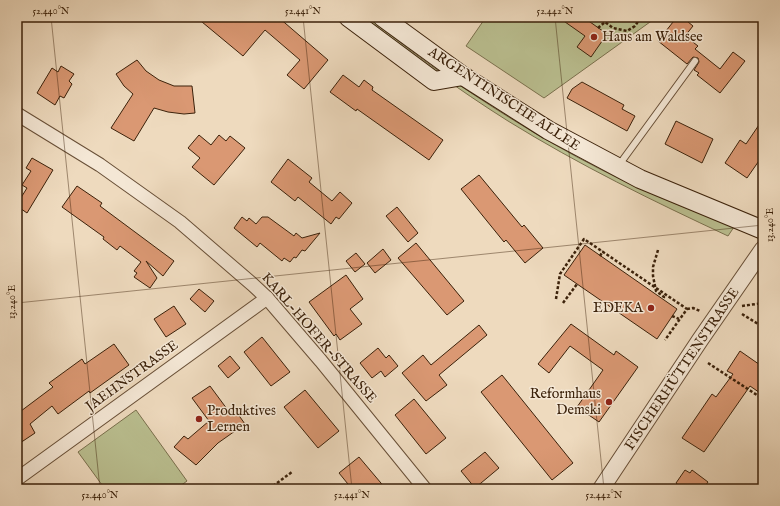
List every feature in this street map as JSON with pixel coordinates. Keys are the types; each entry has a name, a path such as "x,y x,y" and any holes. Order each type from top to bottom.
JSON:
{"main road":[{"name":"ARGENTINISCHE ALLEE","path":"348,17 434,81 463,76"},
{"name":"ARGENTINISCHE ALLEE","path":"382,17 463,76 548,130 640,179 763,230"}],"street":[{"name":"KARL-HOFER-STRASSE","path":"17,114 100,165 180,222 252,284 267,298 326,367 425,489"},
{"name":"FISCHERHÜTTENSTRASSE","path":"601,489 693,350 763,249"},
{"name":"JAEHNSTRASSE","path":"17,479 267,298"}],"lane":[{"path":"617,168 695,61"}],"path":[{"path":"598,28 608,17"},
{"path":"605,22 613,28 627,31 635,26 641,17"},
{"path":"556,299 560,274 584,239 686,309 694,308 700,311"},
{"path":"658,250 652,276 656,291 664,296 663,299"},
{"path":"600,256 603,251"},
{"path":"563,303 577,284"},
{"path":"742,306 763,303"},
{"path":"665,340 686,309"},
{"path":"742,314 763,327"},
{"path":"672,316 680,319"},
{"path":"708,363 763,399"},
{"path":"269,489 292,472"},
{"path":"758,488 763,480"}],"green space":[{"path":"360,17 367,17 441,73 534,133 634,186 734,227 728,236 644,196 562,153 508,121 470,96"},
{"path":"486,17 657,17 544,98 466,46"},
{"path":"136,410 187,481 176,489 105,489 78,452"}],"building":[{"path":"196,17 278,17 328,60 304,89 287,75 300,60 265,30 243,56"},
{"name":"Haus am Waldsee","path":"558,17 583,17 607,34 591,57 577,47 585,36"},
{"path":"677,17 682,17 693,26 685,36 698,46 695,49 720,69 733,52 745,61 720,93 697,75 699,73 694,70 699,62 698,58 693,57 687,64 658,41"},
{"path":"137,60 146,71 159,80 174,86 192,86 195,113 184,114 154,108 134,141 111,128 133,94 124,86 116,74"},
{"path":"61,66 74,74 69,81 72,84 64,98 60,96 55,105 37,93 52,68 58,72"},
{"path":"343,75 359,87 364,80 373,87 372,90 443,140 429,160 357,109 356,111 330,92"},
{"path":"582,82 624,105 622,109 635,116 627,131 567,98 572,89"},
{"path":"763,119 763,155 747,178 725,163 740,140 746,144"},
{"path":"676,121 713,139 702,163 665,144"},
{"path":"199,135 211,145 219,135 226,141 230,136 245,148 214,185 192,167 200,158 188,148"},
{"path":"32,158 53,170 27,213 17,206 17,204 27,188 22,185 31,171 26,168"},
{"path":"288,159 312,178 309,182 332,201 340,192 352,203 339,219 336,217 331,224 298,197 295,201 271,182"},
{"path":"479,175 522,227 524,225 543,248 525,263 506,240 504,242 461,189"},
{"path":"77,186 102,203 100,206 174,261 163,276 146,261 157,278 150,288 134,277 137,273 134,271 141,262 120,246 117,250 103,239 104,237 62,207"},
{"path":"397,207 418,233 408,242 386,216"},
{"path":"242,217 247,221 249,218 256,224 262,217 268,217 294,236 296,233 302,238 320,233 305,251 302,250 296,258 294,257 290,262 284,258 282,261 260,243 257,247 234,228"},
{"path":"416,243 464,301 447,315 398,258"},
{"path":"585,245 677,309 657,339 564,275"},
{"path":"383,249 391,260 375,273 367,263"},
{"path":"356,253 365,264 355,272 346,261"},
{"path":"346,275 363,299 350,309 362,324 340,340 336,334 334,336 309,302"},
{"path":"199,289 214,301 205,312 190,299"},
{"path":"174,306 186,324 166,337 154,319"},
{"path":"571,324 614,355 616,351 638,367 599,422 577,407 603,370 570,346 549,373 538,364"},
{"path":"479,325 487,335 439,375 447,385 426,401 402,373 423,355 431,365"},
{"path":"262,337 290,372 271,386 244,352"},
{"path":"114,344 129,365 90,393 89,391 58,414 52,406 30,424 35,433 17,445 17,404 21,411 53,387 49,383 82,359 85,364"},
{"path":"378,348 386,358 389,355 398,366 385,377 381,371 372,378 360,363"},
{"path":"740,351 763,367 763,395 750,386 704,452 682,438 712,394 716,397 733,374 727,371"},
{"path":"230,356 240,368 228,378 218,366"},
{"path":"502,375 573,463 552,480 481,392"},
{"path":"210,386 230,413 235,410 245,424 218,443 196,465 174,447 184,436 188,439 209,421 192,398"},
{"path":"305,390 339,431 318,448 284,407"},
{"path":"414,399 446,438 426,454 395,415"},
{"path":"485,452 499,468 475,488 461,471"},
{"path":"359,457 386,489 352,489 339,473"},
{"path":"685,470 690,473 692,470 708,482 703,489 683,489 676,483"}],"place":[{"name":"Haus am Waldsee","path":"594,37"},
{"name":"EDEKA","path":"651,308"},
{"name":"Reformhaus Demski","path":"609,402"},
{"name":"Produktives Lernen","path":"199,419"}]}
